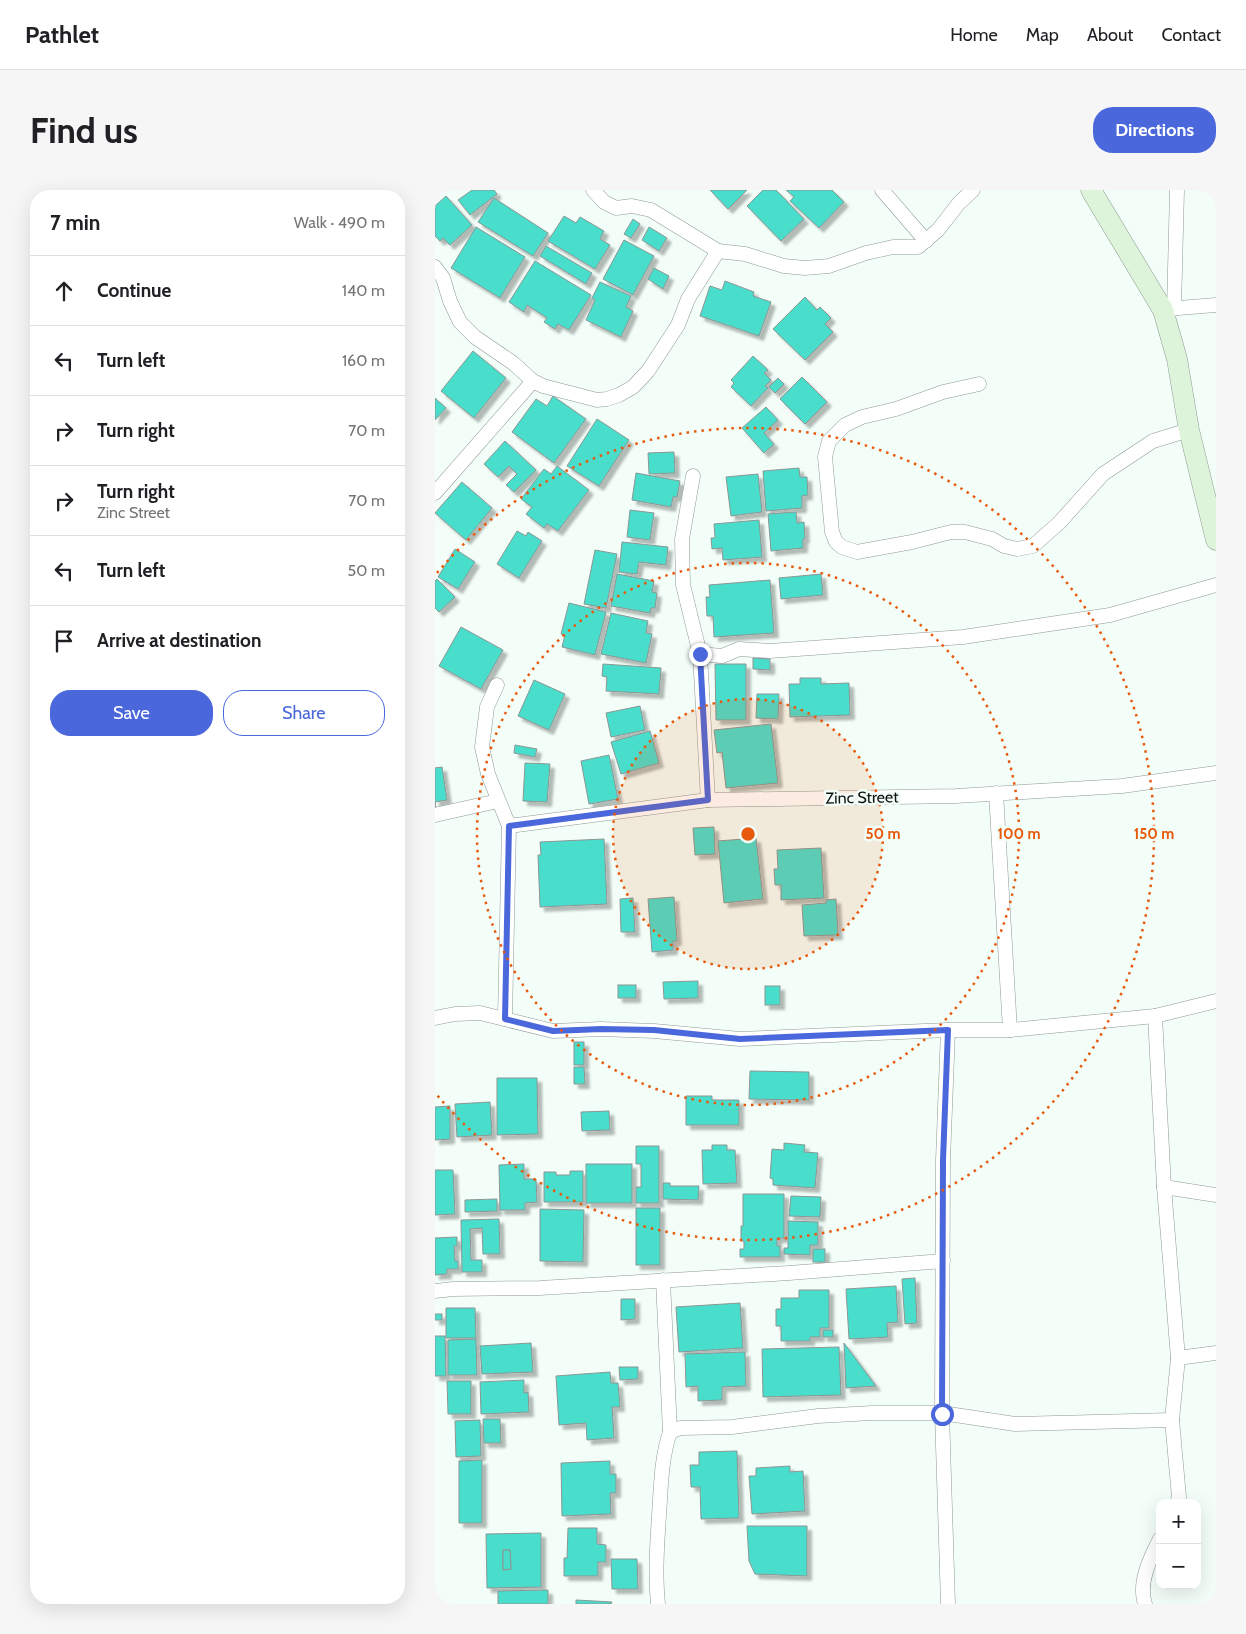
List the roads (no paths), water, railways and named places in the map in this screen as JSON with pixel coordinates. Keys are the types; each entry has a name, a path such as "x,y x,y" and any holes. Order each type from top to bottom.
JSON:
{"street":[{"path":"593,190 604,202 616,208 632,206 651,210 718,251 745,254 784,266 805,268 829,266 859,255 884,249 918,247 938,230 959,203 973,190"},
{"path":"882,190 926,242"},
{"path":"1091,190 1169,309"},
{"path":"1177,190 1169,309 1189,430 1216,540"},
{"path":"435,267 443,278 450,301 460,322 475,337 533,381 543,386 597,400 619,395 633,387 647,371 678,324 688,299 718,251"},
{"path":"1169,309 1216,305"},
{"path":"435,493 533,381"},
{"path":"979,384 943,392 896,409 862,417 845,425 829,441 825,457 832,532 836,542 842,547 857,552 912,542 951,532 965,532 992,539 1004,546 1017,549 1033,546 1059,523 1103,474 1153,441 1189,430"},
{"path":"693,476 682,539 683,585 700,654 708,800"},
{"path":"700,654 721,656 739,649 770,651 963,637 1110,616 1216,585"},
{"path":"497,685 487,708 483,747 488,774 509,826 505,1019"},
{"name":"Zinc Street","path":"509,826 708,800 956,796 1122,786 1216,773"},
{"path":"996,793 1010,1030"},
{"path":"435,815 498,801"},
{"path":"435,1018 455,1014 480,1013 553,1031 601,1029 654,1030 740,1039 948,1030 1010,1030 1155,1016 1216,1001"},
{"path":"1155,1016 1164,1187 1178,1358 1172,1420 1178,1499"},
{"path":"948,1030 943,1160 942,1414 948,1604"},
{"path":"1164,1187 1216,1195"},
{"path":"435,1291 540,1288 789,1273 943,1261"},
{"path":"659,1604 657,1557 661,1486 665,1450 670,1432 663,1280"},
{"path":"1178,1358 1216,1354"},
{"path":"670,1432 680,1428 754,1426 818,1416 873,1413 942,1414 1015,1424 1172,1420"},
{"path":"1145,1604 1142,1595 1145,1575 1151,1555 1157,1544"}]}
